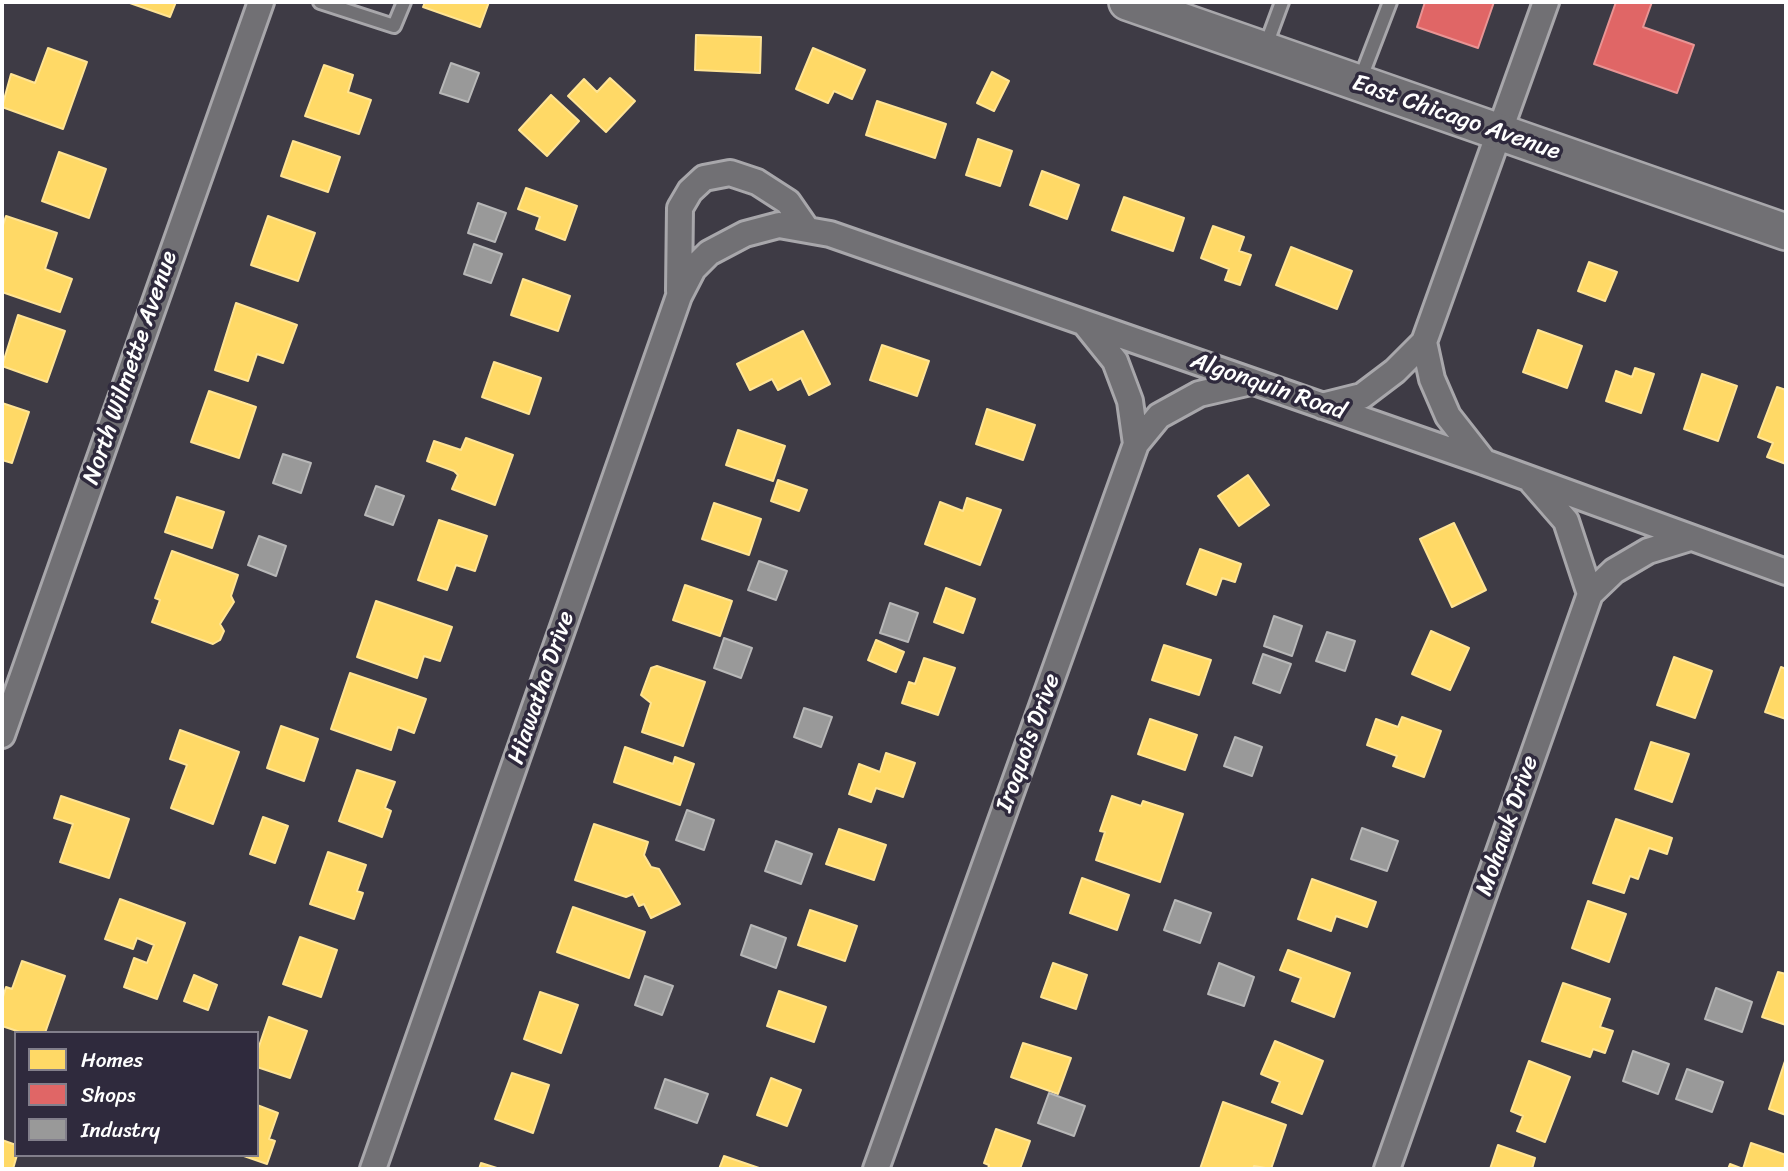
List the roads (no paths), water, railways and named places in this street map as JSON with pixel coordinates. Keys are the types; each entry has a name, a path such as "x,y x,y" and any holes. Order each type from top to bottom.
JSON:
{"main road":[{"name":"East Chicago Avenue","path":"1127,2 1786,232"}],"street":[{"name":"North Wilmette Avenue","path":"2,735 261,2"},
{"path":"1321,406 1362,396 1395,371 1424,342 1546,2"},
{"path":"679,296 680,208 690,191 704,178 730,173 757,182 788,202 806,228"},
{"name":"Algonquin Road","path":"745,234 779,225 806,228 1484,462 1786,572"},
{"name":"Hiawatha Drive","path":"373,1169 679,296 693,269 709,253 745,234"},
{"path":"1085,324 1115,361 1130,401 1136,444"},
{"path":"1424,342 1432,379 1448,415 1484,462"},
{"name":"Iroquois Drive","path":"876,1169 1136,444 1159,416 1199,394 1251,382"},
{"path":"1528,478 1566,521 1590,594"},
{"name":"Mohawk Drive","path":"1387,1169 1590,594 1614,571 1648,551 1690,538"}],"lane":[{"path":"320,2 394,26 404,2"},
{"path":"1264,52 1282,2"},
{"path":"1359,85 1390,2"}]}
